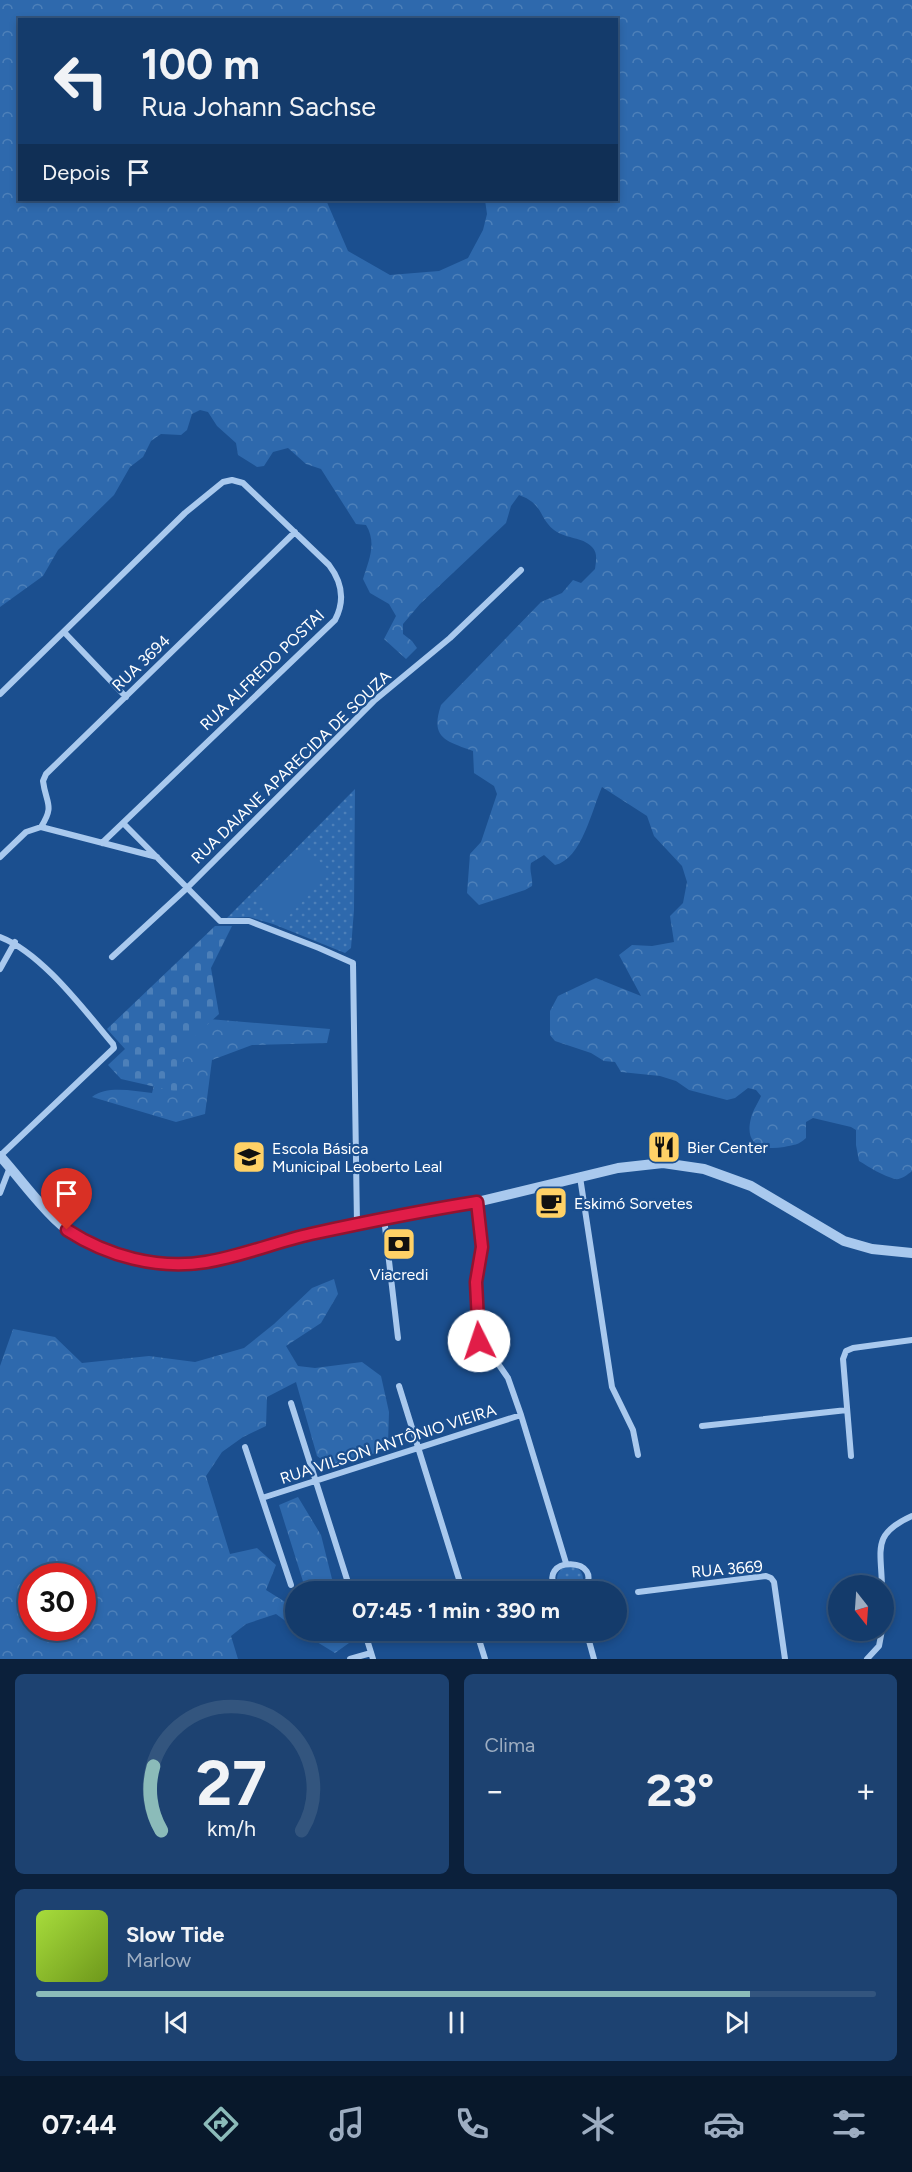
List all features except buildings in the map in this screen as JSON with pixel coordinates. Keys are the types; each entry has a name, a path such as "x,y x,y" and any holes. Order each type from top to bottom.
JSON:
{"street":[{"name":"RUA ALFREDO POSTAI","path":"0,694 185,513 223,482 232,480 243,483 296,532 336,575 341,598 340,610 335,620 102,843"},
{"name":"RUA 3694","path":"41,827 49,814 43,781 46,774 296,532"},
{"name":"RUA DAIANE APARECIDA DE SOUZA","path":"112,957 187,888 375,700 450,638 521,570"},
{"path":"63,632 126,697"},
{"path":"123,823 223,922 249,921 352,963 357,1224"},
{"path":"0,857 26,832 41,827 158,857"},
{"path":"0,937 15,942 60,982 113,1044 114,1048 0,1156 56,1220 79,1238 108,1252 151,1262 182,1264 206,1262 384,1218 477,1202 618,1168 663,1162 704,1169 751,1186 844,1241 872,1249 912,1253"},
{"path":"0,969 15,942"},
{"path":"0,1193 10,1167"},
{"path":"580,1177 612,1386 633,1430 638,1455"},
{"path":"477,1202 482,1247 476,1282 479,1341 484,1353 499,1365 508,1378 566,1563"},
{"path":"384,1218 398,1338"},
{"path":"851,1456 843,1359 846,1352 853,1348 912,1340"},
{"path":"399,1386 460,1581"},
{"path":"291,1403 347,1581"},
{"path":"702,1426 847,1410"},
{"name":"RUA VILSON ANTÔNIO VIEIRA","path":"262,1498 521,1415"},
{"path":"245,1447 290,1581"},
{"path":"882,1575 881,1542 886,1532 912,1516"},
{"path":"554,1581 553,1577 560,1566 566,1563 579,1564 584,1569 588,1581"},
{"name":"RUA 3669","path":"638,1592 766,1576 771,1578 774,1582 785,1659"},
{"path":"350,1659 372,1656 367,1641"},
{"path":"479,1641 484,1659"},
{"path":"588,1641 594,1659"},
{"path":"867,1659 879,1646 880,1641"}],"green space":[{"path":"0,0 912,0 912,1171 897,1179 876,1171 859,1161 856,1130 813,1118 806,1122 806,1138 801,1142 776,1148 762,1147 753,1140 750,1134 751,1118 761,1096 756,1090 748,1088 735,1098 727,1100 689,1090 676,1081 660,1076 621,1072 615,1062 604,1061 591,1053 555,1041 550,1035 550,1011 558,996 596,978 641,996 619,955 632,945 652,946 674,942 670,916 683,903 687,882 682,866 654,836 647,816 602,787 585,832 564,861 555,865 544,855 531,863 532,886 525,890 479,905 467,893 470,854 481,842 497,794 494,786 474,773 473,751 442,737 437,725 441,705 541,602 562,593 573,580 581,583 595,569 594,549 583,541 554,530 533,502 519,495 511,506 506,523 420,604 403,624 403,634 417,648 406,659 384,639 396,616 389,604 370,593 363,579 371,552 371,538 366,525 356,524 321,469 306,464 288,448 273,452 264,466 257,467 238,455 236,443 217,426 208,412 200,410 192,414 187,430 181,435 161,434 151,441 143,457 130,467 114,495 58,550 43,576 0,607"},
{"path":"355,789 354,910 351,948 345,953 273,924 249,917 227,918"},
{"path":"302,845 331,872 283,922 254,894"},
{"path":"215,926 232,926 211,968 219,1014 183,1047 182,1093 121,1079 108,1065 125,1049 107,1029"},
{"path":"209,1019 330,1029 327,1043 252,1045 212,1060 205,1114 176,1122 92,1097 98,1093 113,1090 152,1093 160,1062"},
{"path":"334,1279 338,1294 321,1323 286,1346 298,1366 315,1368 362,1362 381,1376 389,1412 388,1444 376,1453 331,1466 317,1456 296,1382 267,1397 266,1426 243,1437 222,1452 206,1476 230,1554 257,1548 276,1565 266,1590 285,1602 285,1621 276,1614 246,1624 231,1636 238,1659 0,1659 0,1366 13,1329 55,1337 82,1363 149,1356 195,1362 244,1348 274,1324 312,1288"},
{"path":"298,1497 321,1535 332,1581 303,1581 279,1505"},
{"path":"565,1567 575,1567 582,1574 583,1581 557,1581 558,1574"},
{"path":"315,1641 348,1641 349,1643 335,1653"}],"place":[{"name":"Bier Center","path":"664,1147"},
{"name":"Escola Básica Municipal Leoberto Leal","path":"249,1157"},
{"name":"Eskimó Sorvetes","path":"551,1203"},
{"name":"Viacredi","path":"399,1244"}],"route":[{"path":"67,1230 98,1248 121,1256 151,1262 190,1264 225,1258 305,1235 477,1202 482,1247 476,1282 479,1341"}]}
